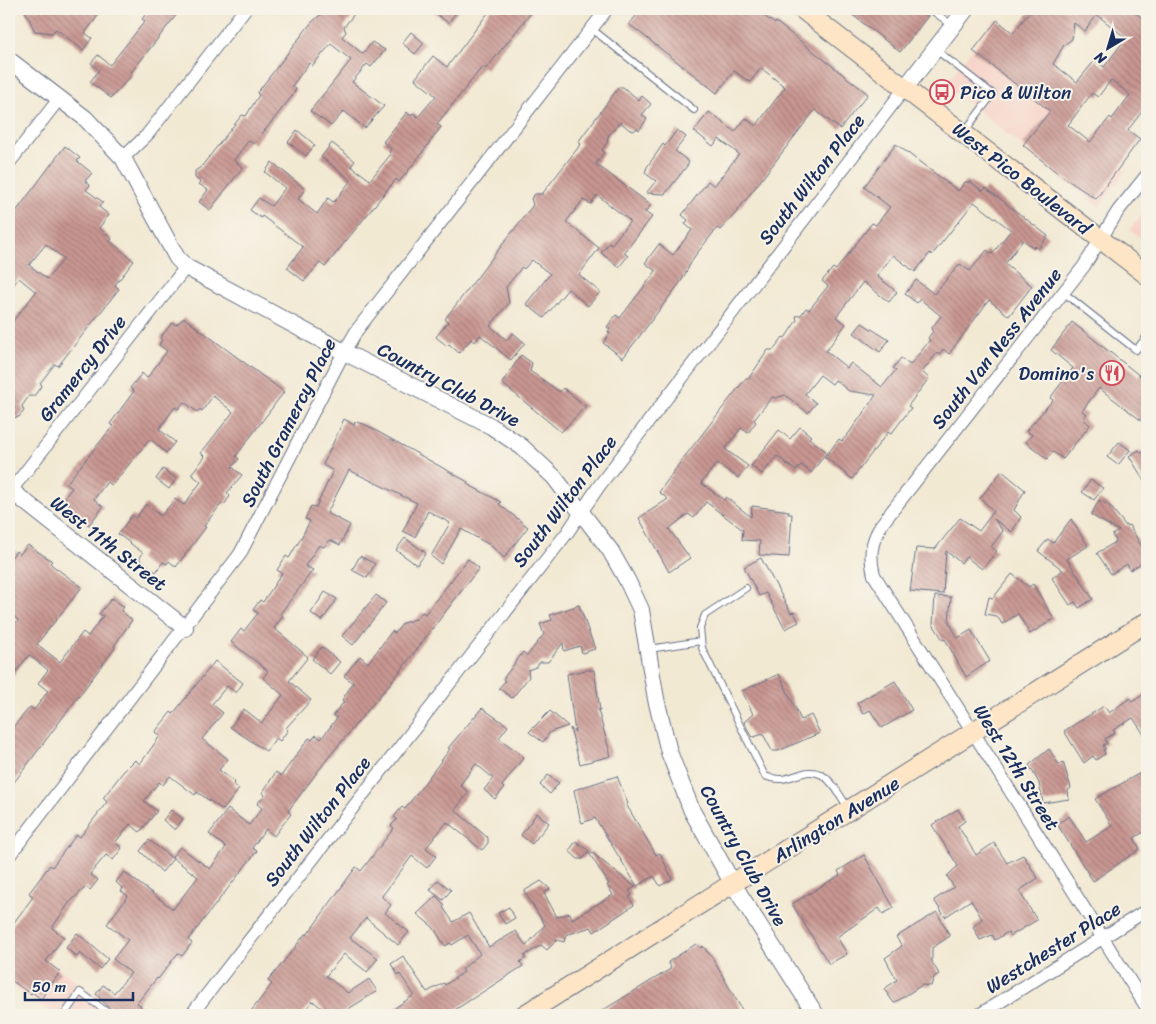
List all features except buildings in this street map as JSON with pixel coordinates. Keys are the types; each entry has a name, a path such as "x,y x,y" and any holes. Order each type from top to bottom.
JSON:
{"main road":[{"name":"West Pico Boulevard","path":"802,9 1147,274"},
{"name":"Arlington Avenue","path":"524,1015 1147,622"}],"street":[{"path":"123,158 147,135 245,9"},
{"name":"South Gramercy Place","path":"9,856 240,554 357,330 607,9"},
{"name":"South Wilton Place","path":"191,1015 561,541 581,512 966,9"},
{"name":"Country Club Drive","path":"9,60 85,118 123,158 177,258 186,267 344,352 491,426 522,447 554,477 610,550 628,580 641,610 669,752 692,812 733,884 816,1015"},
{"path":"9,163 59,99"},
{"name":"South Van Ness Avenue","path":"872,542 882,525 1063,292 1102,239 1118,212 1147,177"},
{"name":"Gramercy Drive","path":"9,491 186,267"},
{"name":"West 11th Street","path":"9,491 185,628"},
{"name":"West 12th Street","path":"872,542 870,558 874,575 1147,1008"},
{"name":"Westchester Place","path":"980,1015 1147,910"}],"lane":[{"path":"930,9 953,26"},
{"path":"592,29 694,110"},
{"path":"935,50 993,94 963,132"},
{"path":"1063,292 1136,350 1147,336"},
{"path":"746,588 704,615 700,628 702,648 765,776 776,780 789,779 806,772 821,774 832,784 850,810"},
{"path":"648,649 701,641"},
{"path":"64,1015 80,992 110,1015"}],"shaded area":[{"path":"995,19 1084,87 1059,119 1126,171 1099,207 952,90 950,78"},
{"path":"1147,208 1147,243 1130,230"},
{"path":"9,931 120,1015 54,1015 9,984"}],"place":[{"name":"Pico & Wilton","path":"942,92"},
{"name":"Domino's","path":"1112,373"}]}
